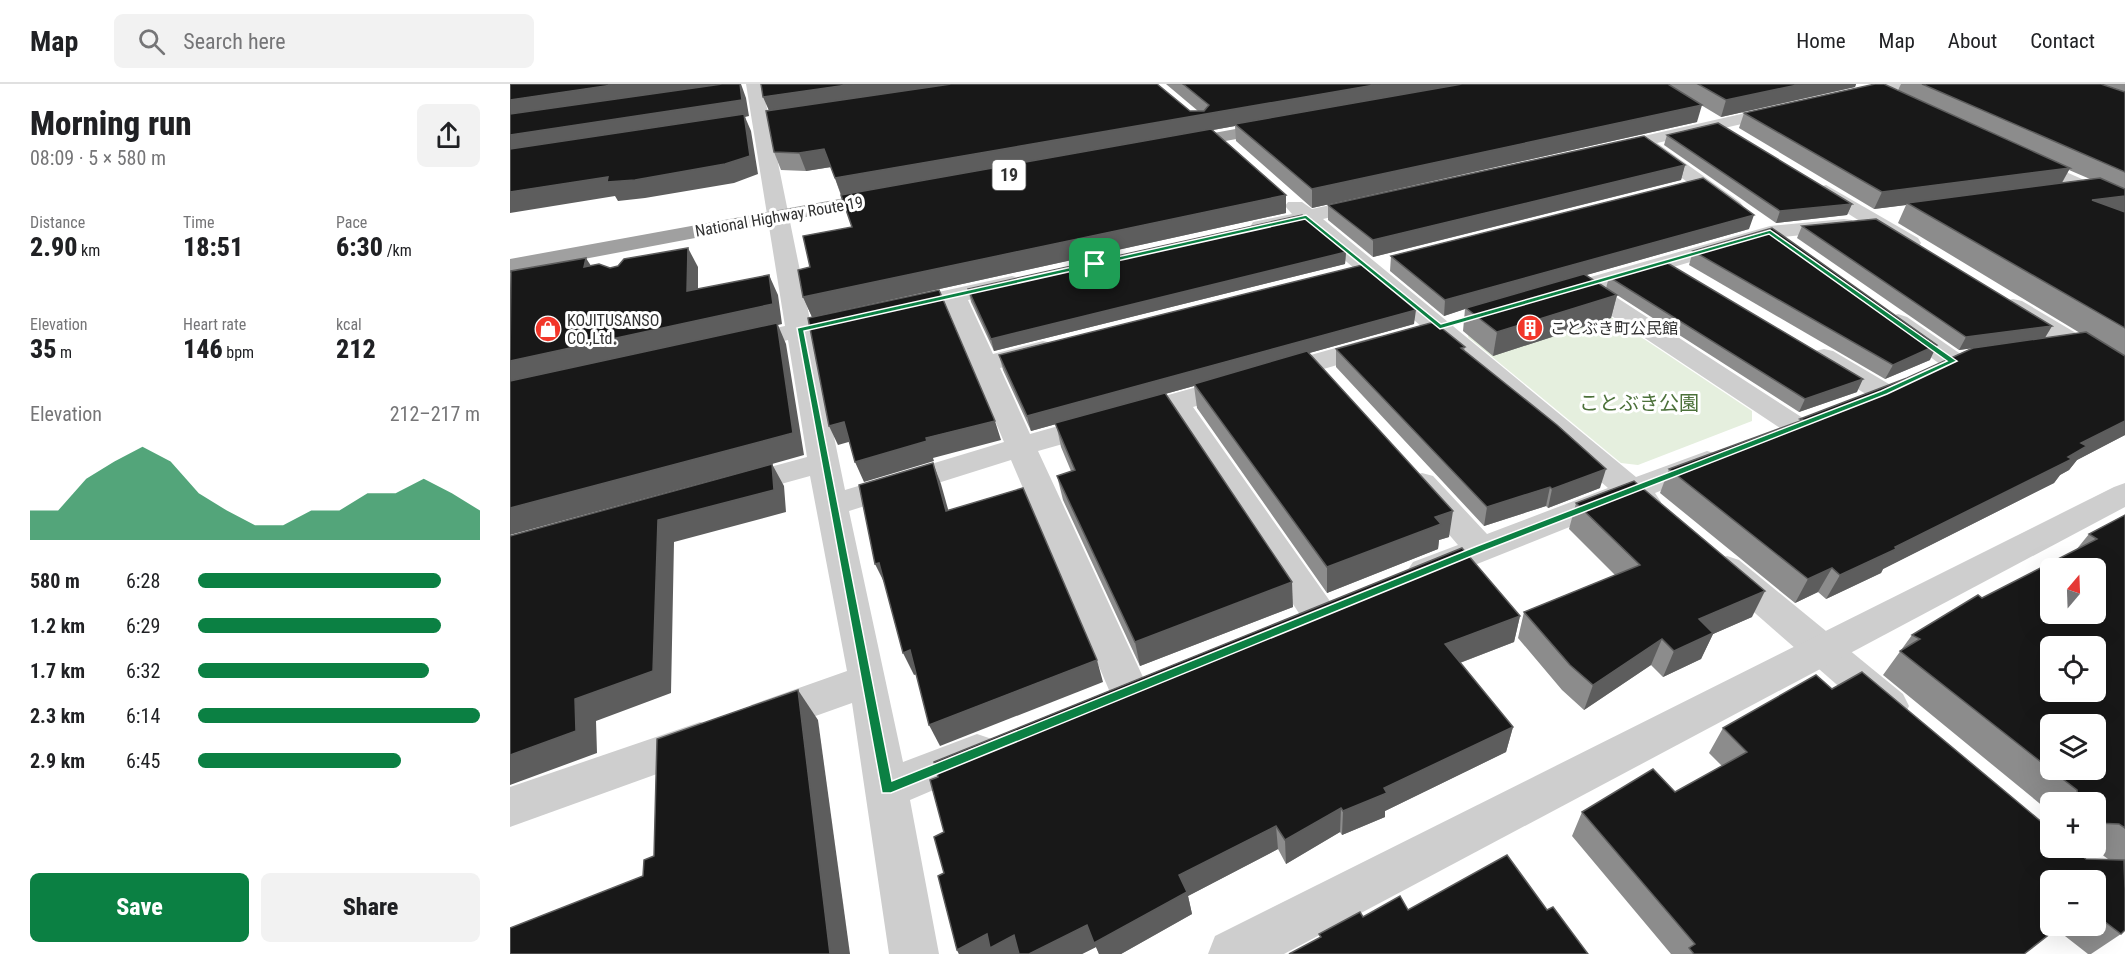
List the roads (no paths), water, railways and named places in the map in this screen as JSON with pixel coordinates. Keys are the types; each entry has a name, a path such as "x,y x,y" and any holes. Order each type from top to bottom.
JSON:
{"highway":[{"path":"1176,126 1282,107"},
{"path":"1160,148 1299,123"},
{"name":"National Highway Route 19","path":"510,266 776,201 914,192"}],"street":[{"path":"1827,100 1867,87 1901,84"},
{"path":"1867,87 1906,105"},
{"path":"758,104 823,462 868,680 914,954"},
{"path":"1584,154 1642,141 1707,119 1805,105"},
{"path":"1707,119 1748,143"},
{"path":"1218,138 1246,163"},
{"path":"1642,141 1799,253"},
{"path":"2003,150 2125,206"},
{"path":"1809,181 1926,252"},
{"path":"1678,189 1701,183"},
{"path":"1272,186 1365,266 1451,324 1631,490 1667,520"},
{"path":"2057,194 2089,189"},
{"path":"1238,232 1399,196"},
{"path":"1528,302 1770,232 1873,220 1905,213"},
{"path":"1665,263 1694,281"},
{"path":"718,348 1033,278"},
{"path":"1584,287 1796,426"},
{"path":"1996,295 2125,374"},
{"path":"954,296 1129,690"},
{"path":"1876,307 1918,377"},
{"path":"833,504 1020,447 1451,324"},
{"path":"984,364 1065,343"},
{"path":"2031,350 2076,344"},
{"path":"1804,345 1918,377"},
{"path":"1394,583 1840,410 1918,377 1986,357"},
{"path":"1314,363 1338,390"},
{"path":"1176,403 1319,614"},
{"path":"1401,460 1481,548"},
{"path":"700,496 823,462"},
{"path":"1233,954 2125,494"},
{"path":"1704,550 1915,728"},
{"path":"1287,626 1351,601"},
{"path":"1096,703 1161,677"},
{"path":"510,807 868,680"},
{"path":"887,789 1008,739"}],"place":[{"name":"ことぶき町公民館","path":"1530,328"},
{"name":"KOJITUSANSO CO.,Ltd.","path":"548,329"}],"park label":[{"name":"ことぶき公園","path":"1639,403"}]}
